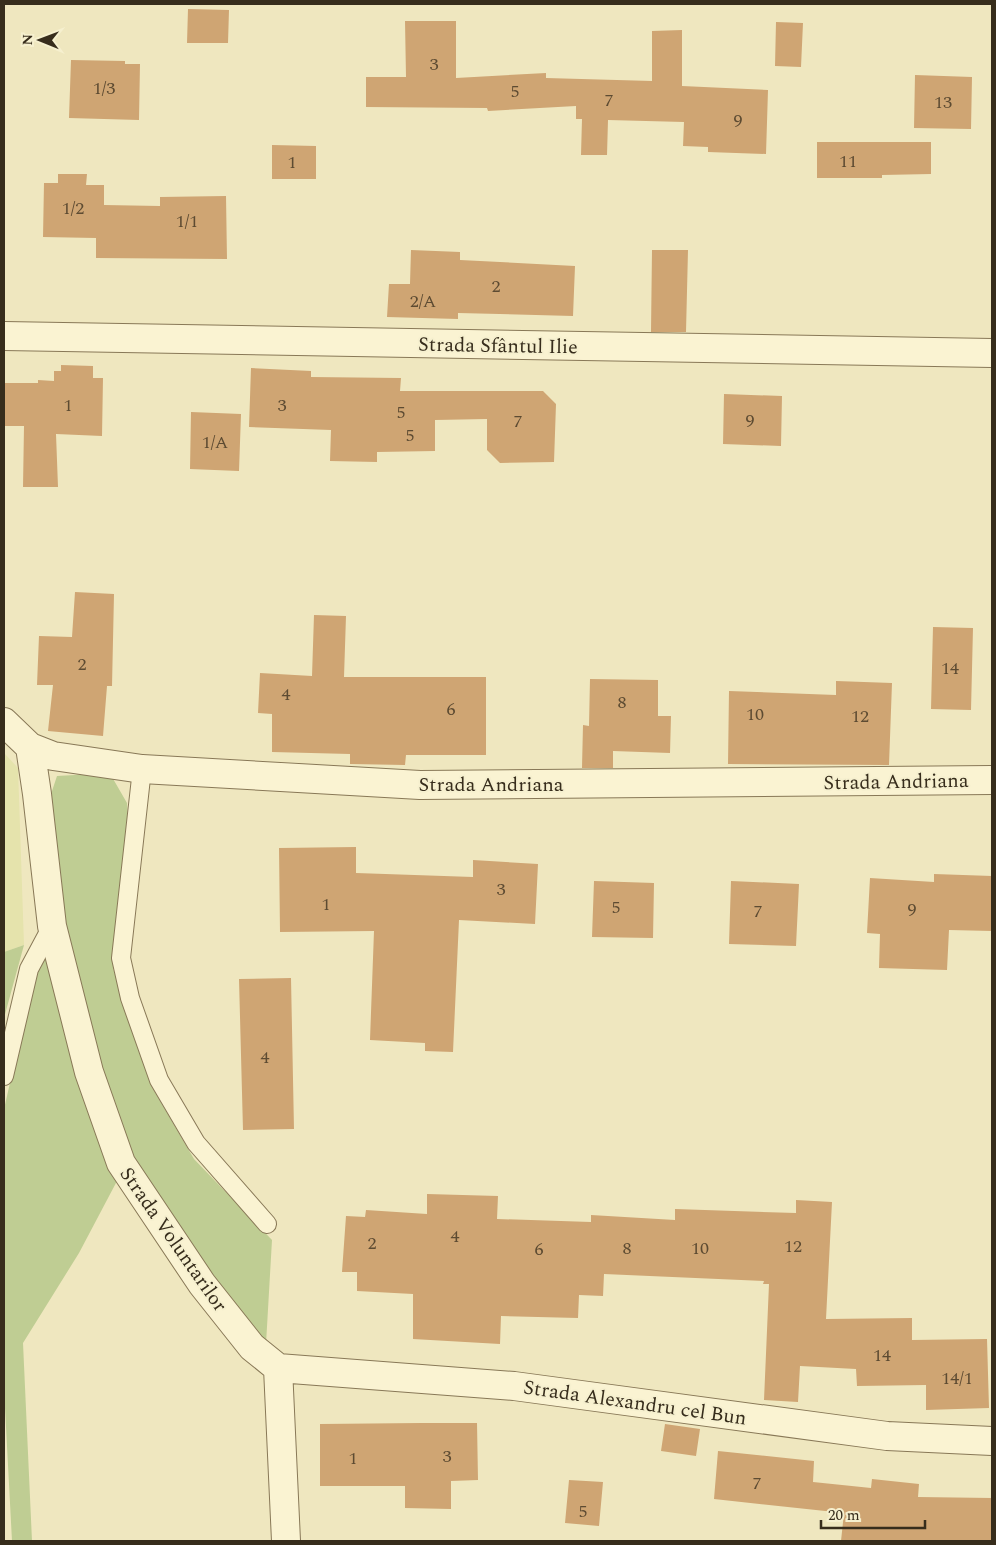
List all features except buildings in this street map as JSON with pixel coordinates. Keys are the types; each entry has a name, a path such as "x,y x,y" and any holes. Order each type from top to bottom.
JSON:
{"street":[{"name":"Strada Sfântul Ilie","path":"4,336 992,353"},
{"name":"Strada Andriana","path":"4,722 30,746 54,756 142,769 420,785 992,780"},
{"name":"Strada Voluntarilor","path":"30,746 52,926 89,1072 121,1163 202,1284 252,1347 278,1368"},
{"name":"Strada Alexandru cel Bun","path":"278,1368 514,1386 887,1436 992,1442"},
{"path":"278,1368 286,1541"}],"lane":[{"path":"142,769 121,958 130,998 159,1080 196,1143 267,1224"},
{"path":"4,1076 29,969 52,926"}],"shaded area":[{"path":"4,753 18,768 24,945 4,952"}],"green space":[{"path":"92,774 112,777 127,803 129,837 113,968 152,1087 194,1159 272,1240 266,1344 239,1312 142,1181 118,1128 70,969 50,797 57,776"},
{"path":"24,945 4,1018 4,952"},
{"path":"48,952 117,1181 79,1253 23,1343 32,1541 12,1541 4,1389 4,1109 33,983"}]}
